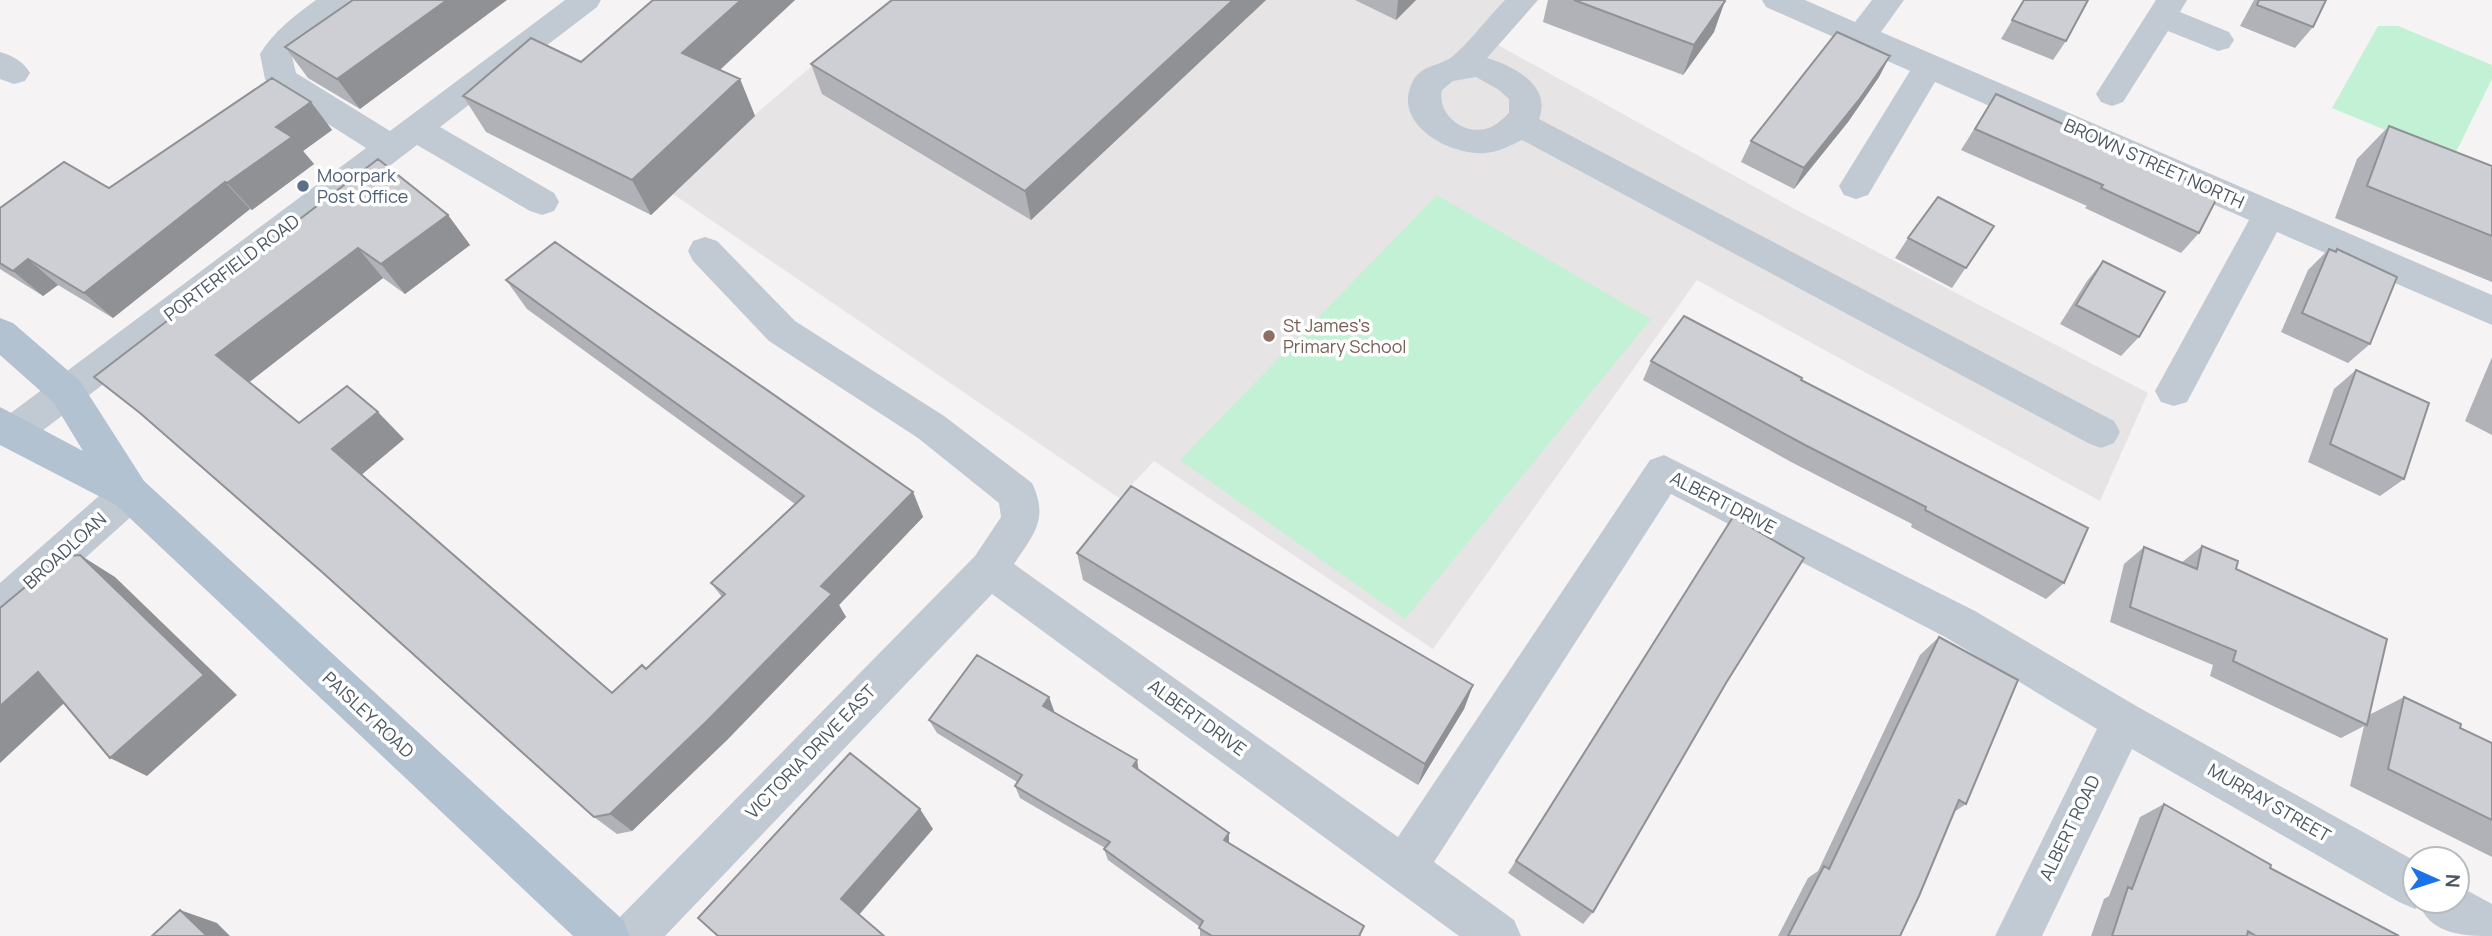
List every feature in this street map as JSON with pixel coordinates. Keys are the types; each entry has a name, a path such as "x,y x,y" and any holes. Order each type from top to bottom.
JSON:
{"main road":[{"name":"PAISLEY ROAD","path":"0,333 67,393 130,493 607,936"},
{"name":"PAISLEY ROAD","path":"6,428 130,493"}],"street":[{"path":"338,0 305,23 276,54 281,79 542,202"},
{"name":"PORTERFIELD ROAD","path":"6,428 67,393 586,0"},
{"path":"1460,67 1523,0"},
{"name":"BROWN STREET NORTH","path":"1777,0 2492,311"},
{"path":"1861,36 1889,0"},
{"path":"2112,94 2166,8 2218,40"},
{"path":"1856,186 1929,66"},
{"path":"1460,67 1485,68 1509,77 1520,88 1525,100 1525,113 1520,124 1495,139 1478,141 1446,133 1433,124 1425,113 1422,101 1425,89 1432,79 1444,71 1460,67"},
{"path":"1520,124 2101,432"},
{"path":"2174,391 2269,214"},
{"name":"VICTORIA DRIVE EAST","path":"633,936 989,569 1021,520 1018,495 931,427 782,331 705,251"},
{"name":"ALBERT DRIVE","path":"1404,868 1664,472 1960,624 2123,721"},
{"name":"BROADLOAN","path":"0,610 130,493"},
{"name":"ALBERT DRIVE","path":"989,569 1498,936"},
{"name":"MURRAY STREET","path":"2123,721 2401,878"},
{"name":"ALBERT ROAD","path":"2018,936 2123,721"},
{"path":"2466,915 2492,930"}],"shaded area":[{"name":"St James's Primary School","path":"889,0 1528,0 1489,40 1789,206 2148,393 2100,501 1697,280 1433,649 1154,461 1119,498 667,190"}],"green space":[{"path":"2378,26 2398,26 2492,65 2492,79 2453,158 2332,108"},
{"path":"1437,195 1651,319 1405,619 1180,460"}],"building":[{"path":"353,0 447,0 337,79 285,47"},
{"path":"653,0 741,0 682,53 740,79 632,180 463,96 531,38 581,62"},
{"path":"892,0 1233,0 1025,191 811,64"},
{"path":"1574,0 1723,0 1725,1 1694,45"},
{"path":"2024,0 2088,0 2066,41 2012,20"},
{"path":"2259,0 2326,0 2313,27 2257,5"},
{"path":"1837,32 1890,56 1859,100 1804,168 1751,141"},
{"path":"272,78 311,102 276,127 292,137 225,182 84,293 28,259 13,271 0,263 0,208 64,162 109,188"},
{"path":"1996,94 2219,194 2199,233 2101,188 2103,185 1975,129"},
{"path":"2389,126 2492,166 2492,236 2367,186"},
{"path":"378,159 448,215 381,264 358,248 216,355 299,423 347,386 378,412 332,449 612,693 642,665 646,669 725,594 711,583 804,496 506,280 555,242 913,492 821,586 832,594 708,720 610,814 594,817 322,572 140,413 94,377"},
{"path":"1938,197 1994,226 1966,268 1908,238"},
{"path":"2329,249 2336,252 2337,249 2397,277 2370,344 2302,313"},
{"path":"2103,261 2165,292 2139,337 2076,305"},
{"path":"1684,316 1802,378 1801,380 2088,528 2064,583 1651,361"},
{"path":"2356,370 2429,403 2404,479 2330,444"},
{"path":"1131,486 1473,685 1425,764 1077,553"},
{"path":"1733,517 1804,558 1726,683 1593,912 1516,861"},
{"path":"2202,546 2238,561 2236,569 2387,639 2367,725 2233,661 2236,651 2130,607 2144,547 2197,569"},
{"path":"80,555 204,675 110,758 38,672 0,706 0,608 61,557"},
{"path":"1939,637 2018,680 1966,804 1959,800 1900,936 1788,936 1824,866 1829,869"},
{"path":"977,655 1049,697 1043,706 1137,760 1133,766 1229,833 1224,840 1364,926 1359,936 1212,936 1199,928 1203,921 1104,849 1110,842 1015,786 1022,775 929,720"},
{"path":"2404,697 2461,724 2460,728 2492,743 2492,820 2388,769"},
{"path":"850,753 920,809 841,899 884,936 718,936 698,918"},
{"path":"2164,804 2271,865 2270,868 2399,936 2256,936 2248,931 2247,936 2112,936 2128,887 2132,889"},
{"path":"180,910 207,936 152,936"}],"place":[{"name":"Moorpark Post Office","path":"303,186"},
{"name":"St James's Primary School","path":"1269,336"}]}
